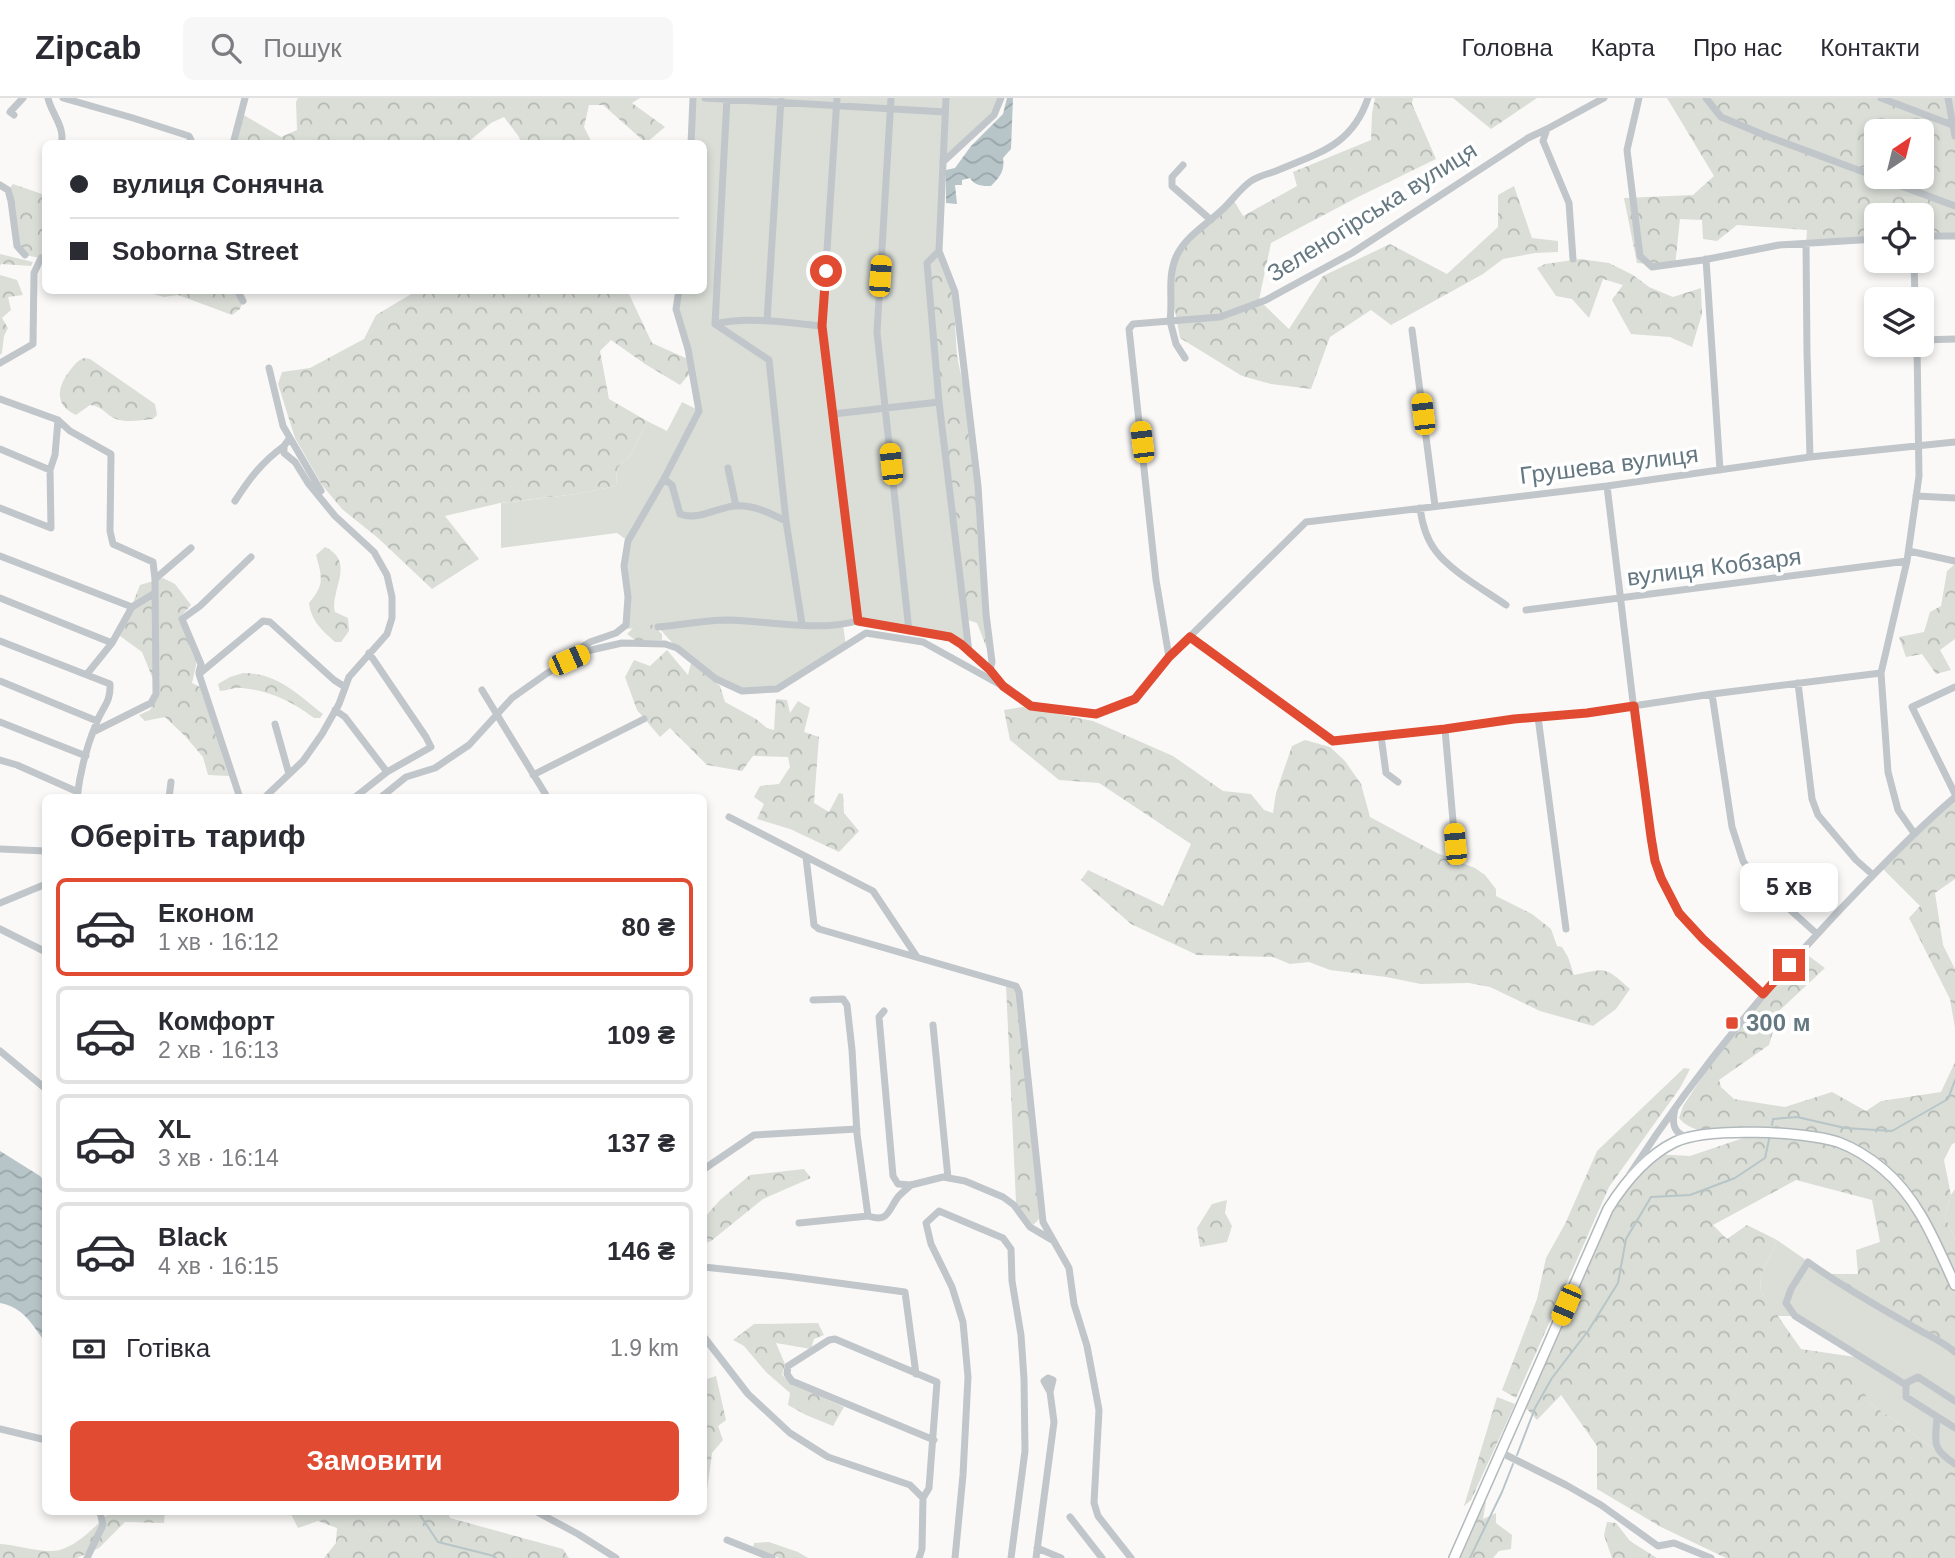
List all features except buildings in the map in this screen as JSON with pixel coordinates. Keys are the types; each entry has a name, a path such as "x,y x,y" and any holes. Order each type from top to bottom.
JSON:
{"main road":[{"path":"1454,1558 1598,1229 1624,1183 1654,1154 1672,1143 1687,1137 1761,1132 1793,1133 1837,1142 1862,1153 1902,1188 1919,1210 1952,1272 1955,1285"}],"street":[{"path":"12,113 23,98"},
{"path":"48,98 62,140"},
{"path":"63,98 133,118 191,140"},
{"path":"234,140 245,98"},
{"path":"691,140 693,98"},
{"path":"705,98 837,102 945,112"},
{"path":"715,324 727,98"},
{"path":"891,98 877,332 909,631"},
{"path":"946,98 939,251 956,292 978,486 986,614 992,662 990,670"},
{"path":"943,162 994,115 1001,98"},
{"path":"1185,358 1176,344 1170,321 1170,288 1176,257 1185,243 1251,181 1338,143 1362,116 1368,98"},
{"name":"Зеленогірська вулиця","path":"1169,657 1156,580 1129,332 1133,324 1220,317 1266,300 1352,253 1528,138 1604,98"},
{"path":"1639,98 1627,150 1640,256 1652,267 1779,246 1864,240"},
{"path":"1706,98 1721,117 1955,206"},
{"path":"1881,98 1954,126"},
{"path":"1948,98 1955,136"},
{"path":"767,321 781,100"},
{"path":"837,102 822,326 858,621"},
{"path":"1547,129 1543,141 1569,203 1573,259"},
{"path":"1182,165 1172,177 1172,186 1211,220"},
{"path":"0,186 8,190 17,246 25,255"},
{"path":"1934,236 1955,236"},
{"path":"1806,244 1810,457"},
{"path":"939,251 928,263 939,402 969,653"},
{"path":"0,363 33,344 34,273 41,258"},
{"path":"1706,259 1720,470"},
{"path":"239,294 243,301"},
{"path":"569,660 572,654 590,642 616,633 626,625 628,597 624,566 628,541 699,411 688,349 676,309 678,294"},
{"path":"715,324 767,321 822,326"},
{"path":"715,324 769,360 786,521 802,624"},
{"path":"1412,330 1435,506"},
{"path":"1934,340 1955,339"},
{"path":"1914,834 1898,810 1891,787 1881,673 1908,561 1916,496 1919,466 1917,357"},
{"path":"269,368 286,443 319,489 346,520"},
{"path":"0,399 58,420 70,431 111,454 110,531 113,544 153,562 156,694 151,703 93,732"},
{"path":"833,414 939,402"},
{"path":"0,508 51,528 50,470 55,455 58,420"},
{"name":"Грушева вулиця","path":"1190,637 1306,522 1607,486 1810,457 1955,442"},
{"path":"235,501 266,459 286,443"},
{"path":"268,794 309,752 322,734 349,677 387,634 392,618 392,597 387,575 374,552 335,516 308,483 295,462 284,453 286,443"},
{"path":"0,449 50,470"},
{"path":"728,468 736,506"},
{"path":"664,479 672,485 680,514 689,518 736,506 761,509 786,521"},
{"path":"1607,486 1655,861 1679,913 1763,994"},
{"path":"1916,496 1955,498"},
{"path":"1420,508 1429,539 1440,556 1506,605"},
{"path":"155,579 191,548"},
{"path":"1909,551 1955,561"},
{"path":"0,556 132,607"},
{"path":"239,794 199,674 201,664 182,619 200,606 251,557"},
{"name":"вулиця Кобзаря","path":"1526,610 1908,561"},
{"path":"87,674 112,643 132,607 155,593"},
{"path":"0,598 112,643"},
{"path":"659,627 727,620 843,625 858,621 950,637 990,670 1003,686"},
{"path":"199,674 263,621 270,622 345,687"},
{"path":"385,794 406,777 435,768 469,745 512,698 546,674 591,650 631,642 677,648 716,679 742,691 777,689 866,633 923,642 1003,686 1031,706 1096,714 1135,699 1169,657 1190,637 1333,741 1587,713 1881,673"},
{"path":"0,641 110,684 111,697 93,732 80,772 77,794"},
{"path":"359,794 387,772 431,747 369,653"},
{"path":"0,681 97,721"},
{"path":"1798,683 1812,799 1818,815 1856,860 1873,875"},
{"path":"1624,1183 1676,1105 1763,994 1873,875 1955,796 1912,708 1955,687"},
{"path":"482,691 545,794"},
{"path":"1712,694 1732,827 1743,861 1753,876 1817,934"},
{"path":"335,710 345,717 387,772"},
{"path":"1538,717 1566,929"},
{"path":"533,775 644,719"},
{"path":"0,722 86,755"},
{"path":"275,724 289,774"},
{"path":"1445,729 1455,844"},
{"path":"1381,736 1386,774 1398,782"},
{"path":"0,760 17,765 75,794"},
{"path":"170,794 171,782"},
{"path":"729,817 873,891 917,957"},
{"path":"0,849 42,851"},
{"path":"806,857 814,925 819,929 1016,986 1043,1222 1069,1268 1074,1304 1087,1346 1099,1410 1094,1503 1098,1516 1131,1558"},
{"path":"0,902 42,886"},
{"path":"0,929 42,950"},
{"path":"813,1000 843,999 847,1005 857,1129 868,1216"},
{"path":"884,1012 879,1017 893,1177 898,1184 911,1185 943,1177 965,1181 1003,1196 1014,1205 1030,1227 1052,1240"},
{"path":"933,1025 948,1178"},
{"path":"0,1051 42,1086"},
{"path":"1676,1105 1673,1117 1675,1129 1687,1137"},
{"path":"707,1167 754,1135 857,1129"},
{"path":"799,1223 868,1216 878,1219 887,1216 898,1196 911,1185"},
{"path":"955,1558 968,1377 963,1322 952,1287 931,1244 926,1223 939,1211 1003,1238 1011,1248 1022,1357 1025,1451 1011,1558"},
{"path":"1906,1385 1795,1316 1786,1303 1791,1289 1808,1262 1955,1352"},
{"path":"707,1267 905,1292 916,1374"},
{"path":"919,1558 922,1549 923,1498 929,1488 934,1440 937,1382 835,1339 829,1340 788,1366 787,1374 792,1381 934,1440"},
{"path":"707,1341 748,1394 790,1433 828,1457 910,1486 923,1498"},
{"path":"1906,1385 1918,1377 1955,1401"},
{"path":"1906,1385 1906,1397 1955,1428"},
{"path":"1036,1558 1054,1422 1050,1392"},
{"path":"1937,1418 1935,1441 1940,1454 1955,1464"},
{"path":"0,1429 42,1439"},
{"path":"1502,1453 1601,1505 1658,1546 1674,1543 1711,1558"},
{"path":"87,1558 103,1525 101,1515"},
{"path":"543,1515 616,1558"},
{"path":"1070,1517 1102,1558"},
{"path":"727,1540 772,1558"},
{"path":"1037,1548 1061,1558"}],"green space":[{"path":"298,98 640,98 632,103 665,127 650,140 643,140 603,105 589,105 584,127 590,140 520,140 504,117 491,123 471,140 234,140 242,114 281,137 297,130"},
{"path":"693,98 1001,98 994,115 943,162 939,251 967,638 961,644 950,637 857,621 843,625 846,646 777,689 742,691 716,679 677,648 658,627 623,629 626,625 624,566 628,541 617,533 501,548 501,503 616,486 617,468 631,455 647,421 667,431 682,402 698,410 676,309 678,294 707,294 707,140 691,140"},
{"path":"1375,98 1413,98 1412,104 1436,159 1271,243 1259,300 1289,329 1323,276 1390,244 1447,274 1498,227 1498,195 1514,186 1532,238 1558,241 1558,252 1503,259 1483,274 1391,325 1371,310 1330,337 1311,389 1271,384 1242,376 1180,338 1175,311 1171,309 1170,288 1180,250 1233,199 1243,216 1297,186 1293,172 1371,140"},
{"path":"1453,98 1537,98 1491,129"},
{"path":"1667,98 1955,98 1955,233 1934,235 1934,203 1864,203 1864,240 1806,244 1807,230 1737,225 1717,241 1703,239 1702,220 1680,219 1675,266 1637,263 1624,198 1693,195 1714,176"},
{"path":"13,184 42,194 42,258 25,255 17,246 8,190"},
{"path":"939,251 953,294 957,356 969,414 992,662 977,623 965,619 927,263"},
{"path":"0,254 33,262 31,266 0,266"},
{"path":"1580,259 1609,263 1649,287 1673,297 1701,288 1702,314 1692,347 1670,337 1631,334 1612,300 1623,285 1603,279 1589,318 1572,299 1556,296 1537,268 1545,264"},
{"path":"0,275 17,280 23,295 8,297 11,310 2,318 8,328 0,355"},
{"path":"153,294 239,294 243,301 240,309 232,315 178,295 164,297"},
{"path":"411,294 629,294 652,343 690,360 692,371 680,385 611,340 600,351 609,399 647,421 631,455 617,468 616,486 576,494 500,503 445,516 479,559 432,589 378,538 342,509 322,485 295,438 278,384 282,372 310,368 364,339 376,315"},
{"path":"84,358 90,359 155,404 157,415 153,419 124,421 112,417 94,405 76,415 69,411 60,397 61,385 73,366"},
{"path":"325,547 334,553 341,569 335,595 335,612 348,618 349,631 341,642 335,642 318,625 309,603 318,591 321,580 316,555"},
{"path":"1955,564 1955,639 1940,650 1951,670 1936,674 1922,654 1906,657 1899,637 1924,632 1930,612 1941,606 1947,571"},
{"path":"163,578 175,584 191,605 179,618 197,661 192,683 200,687 229,776 208,775 203,757 165,717 145,721 139,715 150,710 159,694 142,652 120,636 140,585"},
{"path":"651,624 662,634 662,640 635,640 627,634 636,625"},
{"path":"667,650 688,675 691,663 720,686 725,702 767,728 774,730 776,699 787,700 790,713 798,701 810,708 804,732 819,737 814,803 829,812 839,793 843,794 844,813 859,831 839,852 790,829 757,819 764,804 754,797 760,786 779,784 790,767 788,757 753,756 742,771 707,765 670,728 660,737 637,710 625,677 634,660 650,666"},
{"path":"243,673 277,681 323,714 320,718 314,718 289,702 252,689 220,691 218,684"},
{"path":"1023,707 1093,721 1173,756 1223,791 1251,794 1264,810 1273,813 1276,793 1292,746 1305,740 1330,747 1345,761 1361,784 1370,817 1485,875 1496,889 1496,896 1532,914 1551,929 1557,946 1562,947 1568,957 1574,975 1605,971 1630,989 1616,1009 1593,1026 1540,1011 1490,987 1469,983 1421,984 1330,970 1309,962 1290,964 1273,957 1197,955 1131,924 1081,880 1088,870 1163,906 1191,844 1099,783 1059,780 1010,740 1004,710"},
{"path":"1955,797 1955,879 1935,893 1943,945 1955,969 1955,1028 1950,999 1909,918 1920,906 1881,867"},
{"path":"1802,951 1825,968 1779,1011 1769,1045 1719,1080 1721,1087 1734,1099 1785,1107 1832,1092 1866,1111 1881,1101 1941,1092 1955,1062 1955,1143 1944,1160 1951,1195 1945,1217 1955,1239 1955,1352 1826,1274 1858,1274 1856,1250 1880,1242 1872,1200 1796,1180 1713,1225 1727,1239 1747,1225 1777,1240 1760,1277 1761,1292 1801,1349 1862,1358 1854,1374 1870,1403 1955,1464 1955,1558 1726,1558 1661,1527 1597,1489 1597,1446 1561,1395 1537,1420 1526,1408 1609,1219 1639,1169 1654,1154 1690,1156 1758,1133 1727,1134 1704,1131 1679,1118 1683,1106 1739,1021"},
{"path":"1006,985 1020,987 1039,1219 1033,1225 1016,1202"},
{"path":"1684,1068 1690,1069 1680,1088 1609,1187 1516,1398 1502,1390 1537,1299 1546,1258 1565,1224 1597,1151"},
{"path":"804,1169 811,1178 763,1199 707,1243 707,1215 750,1175"},
{"path":"1955,1189 1955,1239 1945,1217"},
{"path":"1227,1200 1225,1213 1232,1226 1227,1242 1200,1247 1197,1228 1212,1204"},
{"path":"1777,1240 1826,1274 1955,1352 1955,1464 1870,1403 1853,1374 1862,1358 1795,1316 1777,1316 1761,1292 1760,1277"},
{"path":"818,1323 824,1335 814,1339 811,1349 776,1343 785,1364 782,1375 792,1384 844,1407 833,1426 788,1405 790,1393 766,1372 744,1346 733,1340 754,1324"},
{"path":"716,1376 726,1420 718,1426 723,1440 712,1453 707,1490 707,1379"},
{"path":"1497,1397 1515,1404 1471,1500 1464,1506"},
{"path":"1484,1501 1483,1519 1496,1513 1496,1523 1512,1535 1511,1549 1499,1551 1493,1558 1459,1558"},
{"path":"107,1515 165,1515 164,1523 125,1522 99,1548 77,1558 0,1558 0,1544 44,1551 59,1550 83,1537"},
{"path":"292,1515 449,1515 450,1518 563,1549 569,1558 324,1558 336,1543 337,1528 318,1521 298,1528"},
{"path":"1607,1522 1616,1523 1630,1541 1657,1558 1612,1558 1604,1535"},
{"path":"769,1542 808,1558 779,1558 753,1548 754,1543"}],"water":[{"path":"1007,98 1013,98 1011,149 1003,158 1001,174 991,186 976,184 970,178 962,180 962,185 955,185 957,204 946,203 946,170 955,168 971,146 1003,114"},
{"path":"0,1151 42,1178 42,1338 21,1313 0,1303"}],"waterway":[{"path":"1772,1125 1773,1119 1797,1117 1845,1128 1892,1131 1948,1099 1955,1080"},
{"path":"1517,1455 1535,1408 1552,1378 1588,1331 1618,1283 1626,1239 1651,1197 1690,1195 1735,1178 1765,1158 1770,1135"},
{"path":"1470,1558 1513,1464"},
{"path":"420,1515 438,1542 496,1558"}],"place":[{"name":"300 м","path":"1732,1023"}],"route":[{"path":"826,271 822,326 858,621 950,637 990,670 1003,686 1031,706 1096,714 1135,699 1169,657 1190,637 1333,741 1634,706 1655,861 1679,913 1763,994 1789,965"}]}
